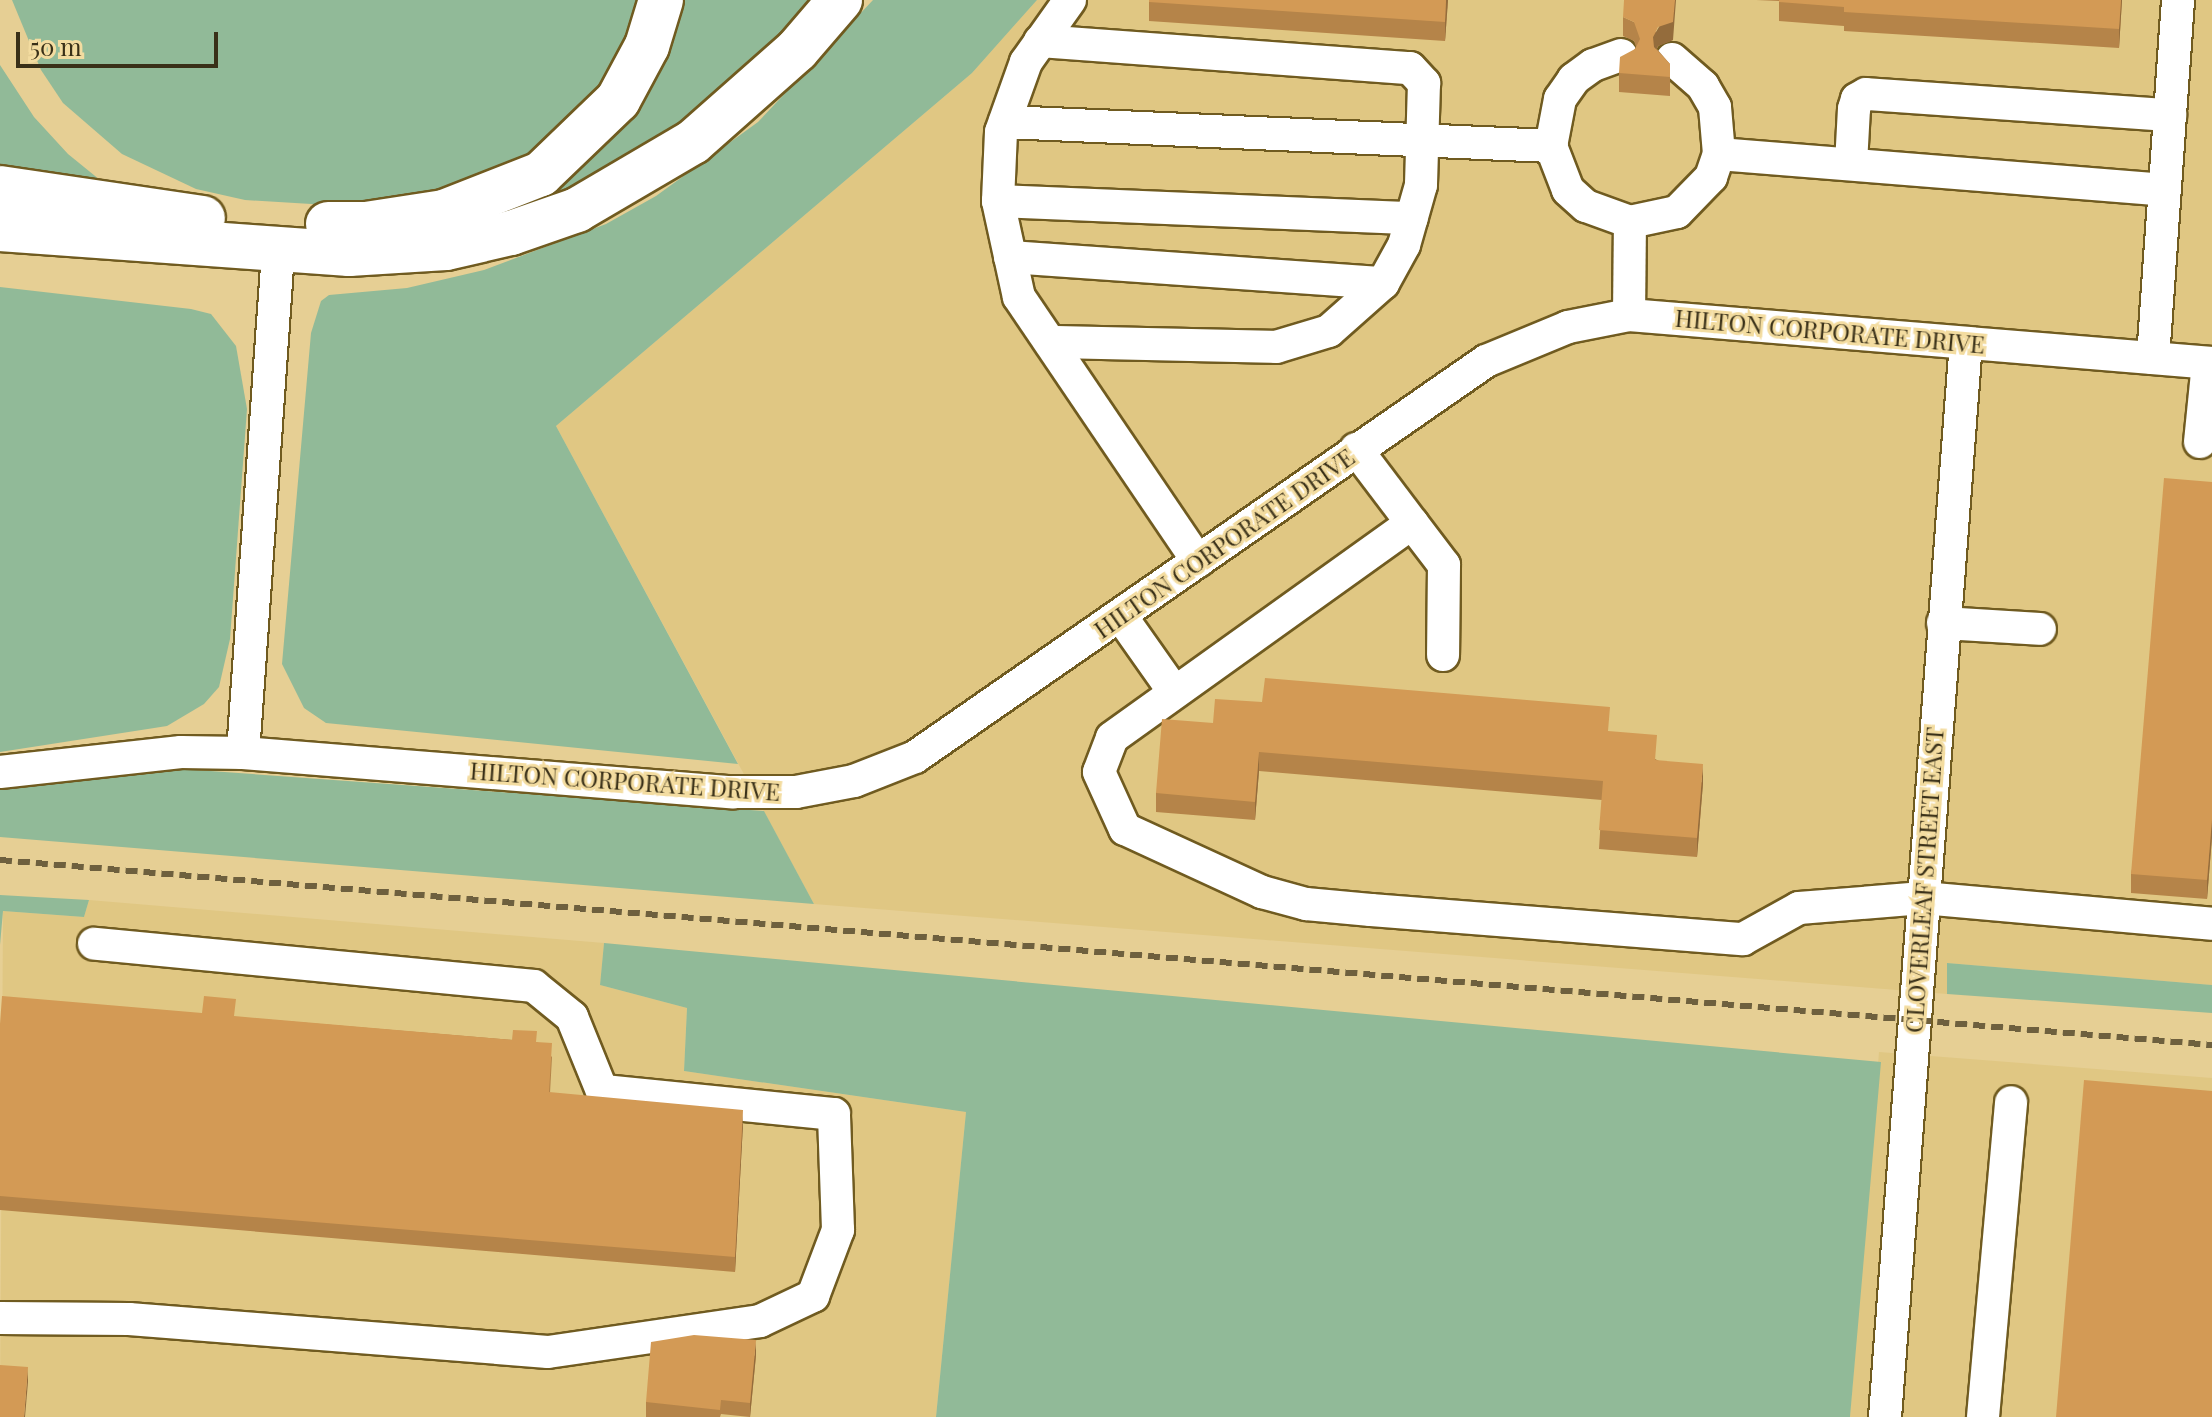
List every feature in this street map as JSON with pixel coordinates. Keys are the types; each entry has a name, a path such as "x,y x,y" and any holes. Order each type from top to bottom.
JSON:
{"highway":[{"path":"0,188 223,221 366,224 444,212 541,174 583,138 618,100 647,46 661,0"},
{"path":"0,229 278,252 446,248 577,210 693,142 797,50 840,0"}],"street":[{"path":"1070,0 1026,62 1005,122 998,201 1019,297 1198,561"},
{"path":"2153,358 2178,0"},
{"path":"1040,41 1410,68 1424,83 1421,185 1404,245 1383,283 1329,331 1276,347 1050,342"},
{"path":"1621,55 1593,65 1574,79 1560,99 1551,146 1568,190 1586,206 1630,222 1677,212 1711,177 1719,154 1715,107 1703,86 1672,59"},
{"path":"1851,164 1854,109 1857,99 1866,94 2170,115"},
{"path":"1005,122 1551,146"},
{"path":"1719,154 2165,190"},
{"path":"998,201 1412,218"},
{"path":"1629,315 1630,222"},
{"path":"243,753 278,252"},
{"path":"1010,257 1383,283"},
{"name":"HILTON CORPORATE DRIVE","path":"0,772 181,752 243,753 733,792 796,792 854,781 915,757 1486,361 1523,342 1568,327 1629,315 2210,363"},
{"name":"CLOVERLEAF STREET EAST","path":"1885,1417 1966,343"},
{"path":"2200,442 2210,363"},
{"path":"1356,449 1444,565 1443,655"},
{"path":"1412,523 1173,690 1112,738 1099,772 1125,829 1262,892 1306,904 1371,910 1743,939 1799,908 1923,898 2212,924"},
{"path":"1120,615 1173,690"},
{"path":"1943,623 2040,629"},
{"path":"0,1318 129,1319 548,1352 760,1321 813,1296 838,1230 834,1114 602,1091 572,1017 534,986 94,944"},
{"path":"1983,1417 2011,1102"}],"shaded area":[{"path":"1037,0 2212,0 2212,985 1947,963 1947,994 814,904 556,426 972,73"},
{"path":"89,900 604,943 600,985 687,1008 684,1071 966,1112 936,1417 0,1417 3,911 84,917"},
{"path":"1879,1052 2212,1078 2212,1417 1850,1417"}],"green space":[{"path":"12,0 641,0 609,79 554,138 500,172 457,189 344,206 245,200 196,189 122,154 63,103 41,70"},
{"path":"674,0 826,0 709,111 557,198 461,226 512,201"},
{"path":"873,0 1037,0 972,73 556,426 738,764 326,723 304,708 282,664 311,333 321,301 329,295 407,288 484,270 606,224 656,196 758,122"},
{"path":"0,65 34,117 68,154 100,180 154,208 0,209"},
{"path":"0,287 191,309 211,314 236,346 247,409 230,639 219,687 204,704 167,726 0,752"},
{"path":"154,767 764,811 814,904 0,837 0,790 120,768"},
{"path":"0,895 89,900 84,917 3,911 0,945"},
{"path":"604,943 1881,1062 1850,1417 936,1417 966,1112 684,1071 687,1008 600,985"},
{"path":"1947,963 2212,985 2212,1013 1947,994"}],"building":[{"path":"1149,0 1446,0 1445,22"},
{"path":"1624,0 1675,0 1673,22 1658,27 1653,37 1654,47 1670,64 1670,77 1619,73 1620,57 1635,49 1640,39 1634,22 1623,17"},
{"path":"1779,0 2121,0 2119,29 1844,12 1844,7"},
{"path":"2164,478 2212,482 2212,819 2207,880 2131,874"},
{"path":"1265,678 1610,707 1608,731 1657,735 1655,760 1703,764 1697,838 1599,830 1603,781 1259,752 1255,802 1156,793 1162,719 1213,723 1215,699 1262,702"},
{"path":"2,996 202,1013 204,996 236,999 234,1016 512,1040 513,1030 537,1031 536,1042 552,1043 549,1092 743,1110 735,1257 0,1196"},
{"path":"2084,1080 2212,1091 2212,1417 2056,1417"},
{"path":"694,1335 756,1340 750,1403 721,1400 720,1410 646,1402 651,1342"},
{"path":"0,1365 28,1367 24,1417 0,1417"}],"railway":[{"path":"0,860 2212,1045"}]}
